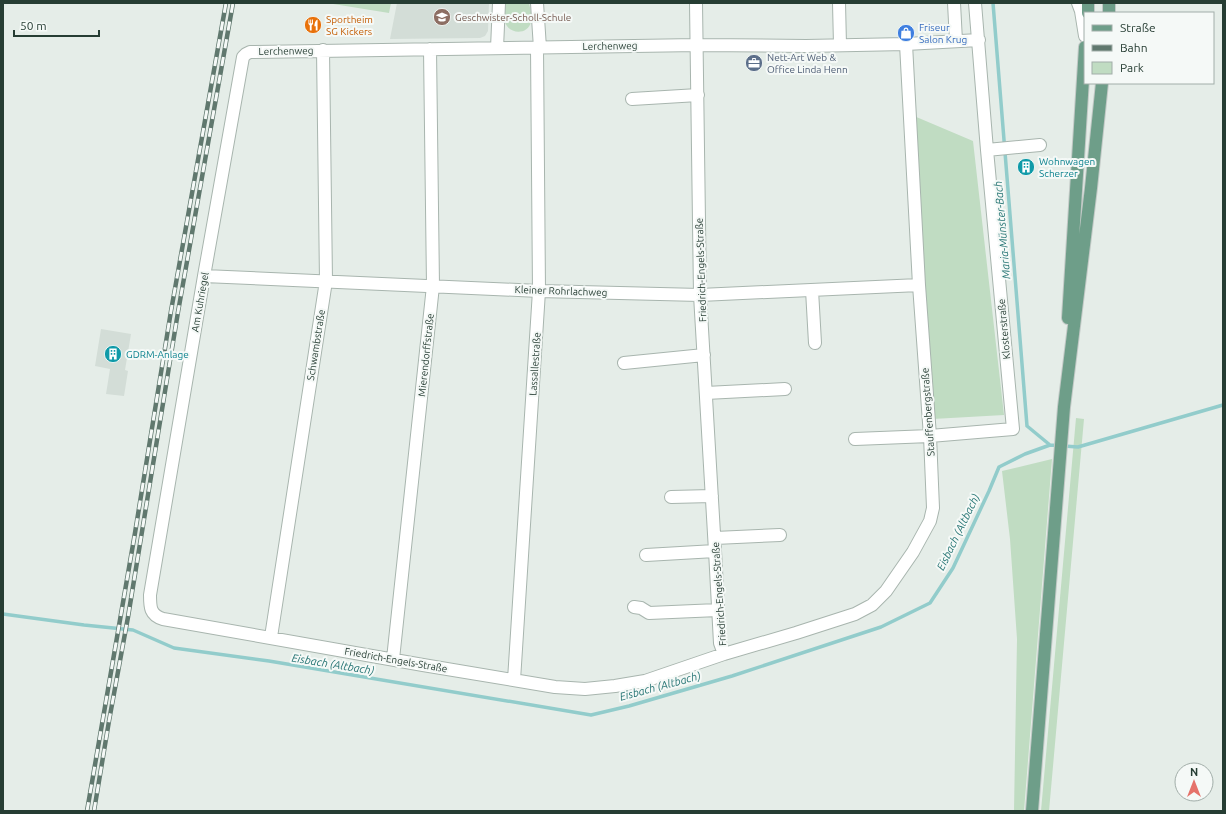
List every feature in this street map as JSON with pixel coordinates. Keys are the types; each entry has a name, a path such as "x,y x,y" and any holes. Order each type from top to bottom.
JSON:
{"main road":[{"path":"1064,407 1065,358 1084,63"},
{"path":"1032,811 1064,407 1091,188 1102,84"}],"street":[{"path":"497,48 499,3"},
{"name":"Lassallestraße","path":"514,680 539,291 539,48 537,3"},
{"name":"Friedrich-Engels-Straße","path":"150,595 150,606 157,617 393,660 555,687 585,689 645,681 724,654 720,643 716,551 700,295 696,3"},
{"path":"839,3 840,45"},
{"path":"954,3 956,41"},
{"name":"Klosterstraße","path":"930,436 1013,428 975,3"},
{"path":"1078,3 1084,30"},
{"name":"Lerchenweg","path":"243,57 250,52 324,50 906,44 979,40"},
{"name":"Stauffenbergstraße","path":"724,654 855,614 872,605 886,591 913,552 930,521 933,508 930,436 919,285 906,44"},
{"name":"Mierendorffstraße","path":"393,660 433,286 430,49"},
{"name":"Schwambstraße","path":"271,637 326,281 324,50"},
{"name":"Am Kuhriegel","path":"150,595 243,57"},
{"path":"632,99 698,95"},
{"path":"987,150 1040,145"},
{"name":"Kleiner Rohrlachweg","path":"204,276 539,291 700,295 919,285"},
{"path":"812,290 815,343"},
{"path":"624,363 704,354"},
{"path":"706,393 785,389"},
{"path":"855,439 930,436"},
{"path":"671,497 712,496"},
{"path":"715,538 780,535"},
{"path":"646,555 716,551"},
{"path":"634,607 642,608 649,613 718,610"}],"shaded area":[{"name":"Geschwister-Scholl-Schule","path":"397,3 489,3 488,31 485,36 480,38 390,39"},
{"path":"101,329 131,334 125,370 128,371 124,396 106,394 110,369 95,366"}],"green space":[{"path":"327,3 391,3 389,13"},
{"path":"505,3 529,3 532,20 526,29 518,32 507,26 504,18"},
{"path":"914,116 973,141 1004,415 933,419"},
{"path":"1076,418 1084,419 1049,811 1041,811"},
{"path":"1052,459 1024,811 1014,811 1017,639 1010,539 1002,471"}],"waterway":[{"name":"Maria-Münster-Bach","path":"993,3 1027,426 1050,445"},
{"name":"Eisbach (Altbach)","path":"3,614 133,630 174,648 269,661 591,715 629,706 732,676 881,627 930,603 953,568 999,467 1025,454 1050,445 1078,447 1223,405"}],"railway":[{"path":"87,811 135,533 171,311 226,3"},
{"path":"94,811 128,617 178,312 233,3"}],"place":[{"name":"Geschwister-Scholl-Schule","path":"442,17"},
{"name":"Sportheim SG Kickers","path":"313,25"},
{"name":"Friseur Salon Krug","path":"906,33"},
{"name":"Nett-Art Web & Office Linda Henn","path":"754,63"},
{"name":"Wohnwagen Scherzer","path":"1026,167"},
{"name":"GDRM-Anlage","path":"113,354"}]}
